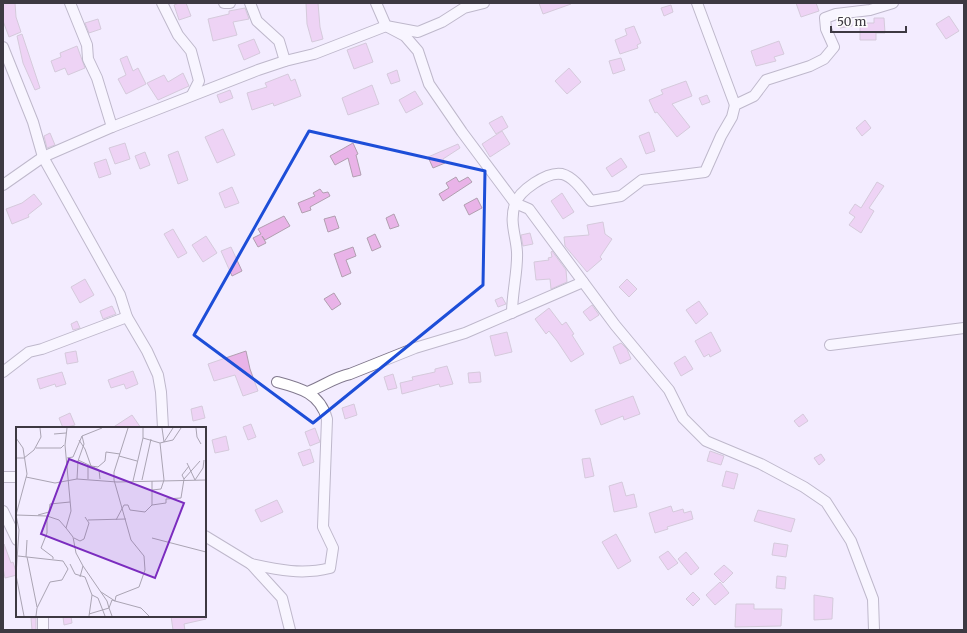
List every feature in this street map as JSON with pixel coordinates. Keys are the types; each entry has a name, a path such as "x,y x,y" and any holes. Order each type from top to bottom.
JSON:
{"street":[{"path":"70,3 88,45 88,60 97,78 112,127"},
{"path":"162,3 178,35 191,51 199,81 192,95"},
{"path":"224,3 230,3"},
{"path":"250,3 256,21 279,41 285,61"},
{"path":"376,3 386,26 405,36 418,51 429,84 462,132 515,203 529,209 615,325 669,390 683,418 706,441 761,464 804,487 826,502 851,541 873,599 874,630"},
{"path":"3,185 43,158 112,127 192,95 285,61 314,54 386,26 418,32 442,22 464,8 484,3"},
{"path":"512,313 512,294 517,252 512,227 515,203 532,184 550,175 562,174 576,183 590,201 621,196 642,180 705,172 720,136 732,117 735,105 697,3"},
{"path":"735,105 754,96 766,80 810,66 824,59 834,47 826,29 825,18 836,14 870,10 893,3"},
{"path":"3,47 33,122 43,158 120,295 127,316 147,351 158,375 161,392 163,427"},
{"path":"308,392 340,376 350,374 415,348 465,333 583,282"},
{"path":"3,372 29,352 42,349 127,316"},
{"path":"830,345 964,328"},
{"path":"251,564 289,572 313,572 330,568 333,548 323,527 327,419 324,410 308,392 277,382"},
{"path":"3,477 16,477"},
{"path":"3,511 16,538"},
{"path":"206,537 251,564 282,598 290,630"},
{"path":"43,617 43,630"}],"highlighted area":[{"path":"309,131 485,171 483,285 313,423 194,335"}],"building":[{"path":"3,3 15,3 16,17 21,32 9,37 3,21"},
{"path":"186,3 191,16 179,20 174,5"},
{"path":"306,3 318,3 320,27 323,39 312,42 307,24"},
{"path":"539,3 570,3 571,4 543,14"},
{"path":"796,3 816,3 819,11 801,17"},
{"path":"671,5 673,12 664,16 661,8"},
{"path":"245,8 249,19 233,22 237,35 213,41 208,19 229,14 229,11"},
{"path":"949,16 959,31 946,39 936,24"},
{"path":"874,18 884,18 885,33 876,33 876,40 860,40 860,23 874,23"},
{"path":"98,19 101,29 89,33 85,23"},
{"path":"851,19 852,26 840,28 839,20"},
{"path":"634,26 641,43 637,45 638,48 620,54 615,40 627,35 625,29"},
{"path":"22,34 40,88 35,90 23,63 17,36"},
{"path":"254,39 260,53 244,60 238,45"},
{"path":"779,41 784,54 774,57 776,61 756,66 751,51"},
{"path":"366,43 373,62 354,69 347,50"},
{"path":"77,46 85,68 68,75 65,68 55,72 51,61 61,57 60,53"},
{"path":"127,56 133,71 138,68 146,84 126,94 118,79 126,75 120,59"},
{"path":"621,58 625,70 613,74 609,61"},
{"path":"569,68 581,82 567,94 555,81"},
{"path":"397,70 400,81 391,84 387,74"},
{"path":"183,73 189,86 158,100 147,83 164,75 168,82"},
{"path":"288,74 291,81 295,79 301,96 274,106 273,103 252,110 247,93 267,87 265,83"},
{"path":"686,81 692,96 672,104 690,127 677,137 657,112 655,113 649,100 663,94 661,90"},
{"path":"372,85 379,104 348,115 342,98"},
{"path":"230,90 233,98 220,103 217,95"},
{"path":"415,91 423,104 406,113 399,100"},
{"path":"707,95 710,102 702,105 699,98"},
{"path":"502,116 508,127 496,134 489,123"},
{"path":"865,120 871,128 862,136 856,128"},
{"path":"223,129 235,155 217,163 205,137"},
{"path":"502,131 510,144 490,157 482,144"},
{"path":"649,132 655,151 646,154 639,136"},
{"path":"50,133 55,145 47,148 44,136"},
{"path":"125,143 130,159 115,164 109,148"},
{"path":"353,143 358,154 356,155 361,175 353,177 348,158 335,165 330,156"},
{"path":"458,144 460,148 443,159 445,163 433,168 428,157"},
{"path":"178,151 188,180 178,184 168,155"},
{"path":"145,152 150,165 140,169 135,156"},
{"path":"621,158 627,167 612,177 606,168"},
{"path":"106,159 111,174 99,178 94,163"},
{"path":"456,177 459,182 468,177 472,182 443,201 439,194 449,188 446,183"},
{"path":"877,182 884,186 869,208 874,211 861,233 849,225 855,217 849,213 855,204 861,208"},
{"path":"232,187 239,203 225,208 219,193"},
{"path":"320,189 323,193 328,192 330,196 310,207 311,210 302,213 298,203 315,196 313,193"},
{"path":"562,193 574,212 563,219 551,201"},
{"path":"34,194 42,204 28,215 29,217 12,224 6,209 22,203"},
{"path":"477,198 482,208 469,215 464,205"},
{"path":"394,214 399,226 390,229 386,218"},
{"path":"284,216 290,226 265,240 262,236 266,243 258,247 253,238 261,234 258,229"},
{"path":"335,216 339,228 328,232 324,219"},
{"path":"603,222 605,234 612,239 600,257 602,259 587,272 565,246 564,237 589,235 587,225"},
{"path":"173,229 187,253 178,258 164,234"},
{"path":"530,233 533,244 523,246 521,235"},
{"path":"375,234 381,247 372,251 367,238"},
{"path":"206,236 217,253 203,262 192,245"},
{"path":"231,247 242,271 232,276 221,251"},
{"path":"353,247 356,256 346,260 351,273 342,277 334,254"},
{"path":"552,251 566,270 567,282 551,289 550,279 536,280 534,262 549,260 548,258 552,257"},
{"path":"85,279 94,295 80,303 71,287"},
{"path":"627,279 637,289 629,297 619,287"},
{"path":"334,293 341,304 332,310 324,299"},
{"path":"502,297 506,304 498,307 495,300"},
{"path":"699,301 708,314 696,324 686,310"},
{"path":"592,305 599,315 590,321 583,312"},
{"path":"112,306 116,314 103,319 100,311"},
{"path":"549,308 562,325 566,322 584,354 571,362 549,331 546,334 535,319"},
{"path":"77,321 80,328 73,330 71,324"},
{"path":"507,332 512,352 495,356 490,336"},
{"path":"711,332 721,351 710,357 709,354 704,357 695,341"},
{"path":"621,343 627,349 631,359 620,364 613,347"},
{"path":"76,351 78,362 67,364 65,353"},
{"path":"246,351 250,369 258,391 243,396 235,375 214,381 208,364"},
{"path":"685,356 693,369 681,376 674,363"},
{"path":"447,366 453,384 440,387 439,384 402,394 400,383 413,380 412,377 435,372 435,369"},
{"path":"133,371 138,384 126,389 124,384 111,388 108,380"},
{"path":"62,372 66,384 56,387 55,384 40,389 37,379"},
{"path":"480,372 481,382 469,383 468,373"},
{"path":"393,374 397,388 388,390 384,377"},
{"path":"633,396 640,414 624,420 623,416 601,425 595,410"},
{"path":"354,404 357,415 345,419 342,408"},
{"path":"202,406 205,418 193,421 191,409"},
{"path":"70,413 75,425 63,427 59,418"},
{"path":"803,414 808,421 799,427 794,421"},
{"path":"132,415 140,427 114,427"},
{"path":"251,424 256,437 248,440 243,427"},
{"path":"315,428 320,442 310,446 305,432"},
{"path":"226,436 229,450 215,453 212,440"},
{"path":"310,449 314,462 303,466 298,453"},
{"path":"710,451 724,456 721,465 707,461"},
{"path":"821,454 825,460 819,465 814,458"},
{"path":"590,458 594,476 585,478 582,459"},
{"path":"726,471 738,474 734,489 722,486"},
{"path":"622,482 626,496 634,494 637,507 614,512 609,486"},
{"path":"277,500 283,512 261,522 255,510"},
{"path":"671,506 673,512 683,509 684,513 691,511 693,519 667,527 668,529 655,533 649,513"},
{"path":"758,510 795,519 791,532 754,521"},
{"path":"616,534 631,561 618,569 602,542"},
{"path":"774,543 788,545 786,557 772,555"},
{"path":"4,544 11,563 13,562 16,575 5,578 3,568"},
{"path":"668,551 678,563 668,570 659,557"},
{"path":"686,552 699,568 691,575 678,559"},
{"path":"724,565 733,573 723,583 714,574"},
{"path":"777,576 786,577 785,589 776,588"},
{"path":"720,582 729,593 715,605 706,595"},
{"path":"693,592 700,599 693,606 686,599"},
{"path":"814,595 833,598 832,619 814,620"},
{"path":"736,604 754,604 754,609 782,609 781,626 735,627"},
{"path":"63,617 71,617 72,623 64,625"},
{"path":"171,617 206,617 206,619 184,624 185,630 173,630"},
{"path":"31,618 36,618 36,630 32,630"}]}
